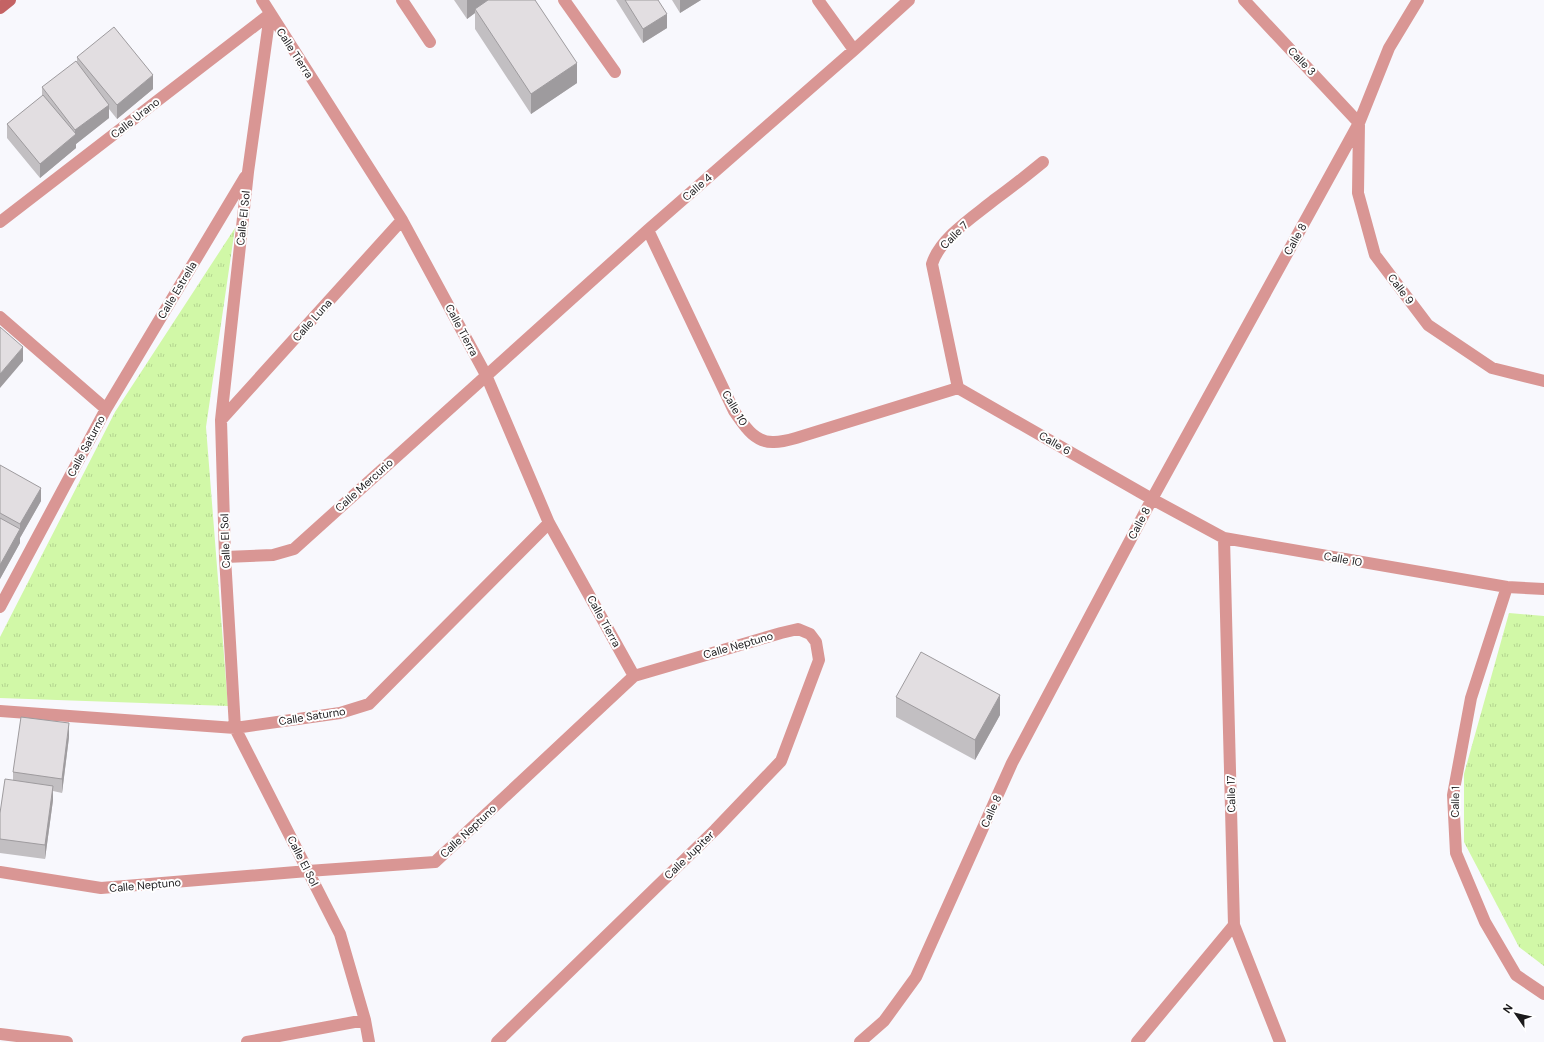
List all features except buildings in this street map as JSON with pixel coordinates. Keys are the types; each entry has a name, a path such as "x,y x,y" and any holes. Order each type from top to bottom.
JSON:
{"street":[{"path":"0,8 10,0"},
{"name":"Calle Tierra","path":"262,0 402,220 486,375 550,523 634,676"},
{"path":"402,0 430,42"},
{"path":"564,0 615,72"},
{"path":"818,0 854,50"},
{"name":"Calle 4","path":"486,375 648,230 910,0"},
{"name":"Calle 3","path":"1244,0 1359,123"},
{"name":"Calle 8","path":"860,1042 884,1021 916,978 1012,763 1152,499 1359,123 1390,48 1418,0"},
{"name":"Calle El Sol","path":"270,14 248,172 221,420 225,557 235,728 340,934 369,1042"},
{"name":"Calle Urano","path":"0,222 270,14"},
{"name":"Calle 9","path":"1359,123 1358,193 1375,255 1428,325 1492,368 1544,381"},
{"name":"Calle 7","path":"958,388 932,264 935,256 940,248 968,221 1043,162"},
{"name":"Calle Estrella","path":"106,409 248,172"},
{"name":"Calle Luna","path":"221,420 402,220"},
{"name":"Calle 10","path":"648,230 734,410 747,430 758,438 773,442 796,438 958,388"},
{"name":"Calle Saturno","path":"0,317 106,409 0,607"},
{"name":"Calle Mercurio","path":"225,557 273,555 294,549 486,375"},
{"name":"Calle 6","path":"958,388 1152,499"},
{"name":"Calle 10","path":"1152,499 1224,538 1506,587 1544,589"},
{"name":"Calle Saturno","path":"0,710 235,728 340,713 369,704 550,523"},
{"name":"Calle 17","path":"1224,538 1234,925 1280,1042"},
{"name":"Calle 1","path":"1506,587 1471,698 1468,713 1453,795 1456,853 1485,922 1516,975 1544,994"},
{"name":"Calle Neptuno","path":"0,872 101,888 435,862 634,676 781,632 798,629 810,634"},
{"name":"Calle Jupiter","path":"497,1042 715,830 781,761 819,660 816,642 810,634"},
{"path":"1137,1042 1234,925"},
{"path":"247,1042 364,1020"},
{"path":"0,1034 67,1042"}],"green space":[{"path":"235,228 206,427 228,706 0,698 0,637 115,412"},
{"path":"1509,613 1544,616 1544,966 1519,947 1464,842 1464,774"}]}
